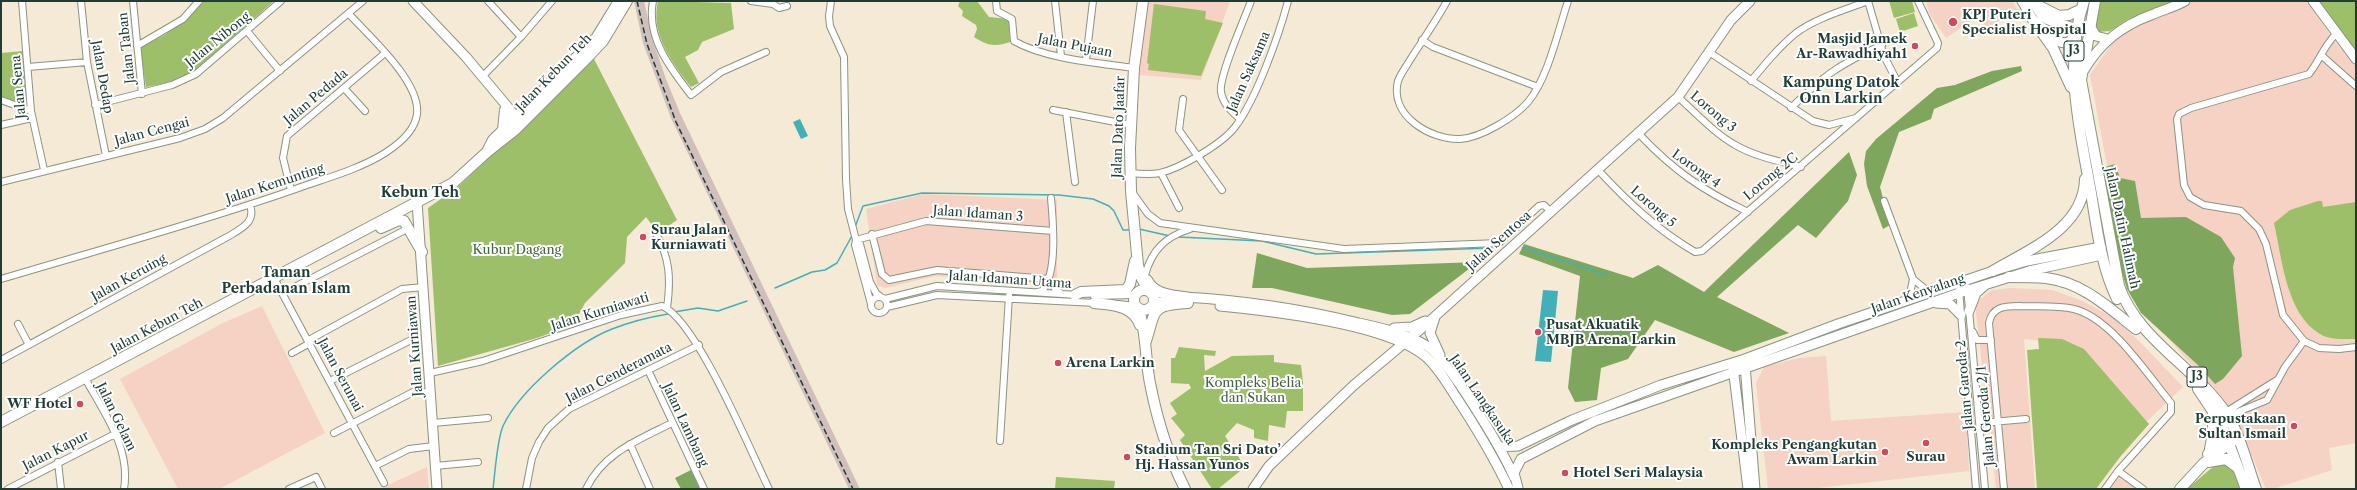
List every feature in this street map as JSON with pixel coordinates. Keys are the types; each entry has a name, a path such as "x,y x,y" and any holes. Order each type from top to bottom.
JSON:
{"main road":[{"name":"Jalan Kebun Teh","path":"507,132 523,109 600,39 619,1"},
{"name":"Jalan Kebun Teh","path":"1,422 453,183 487,152 492,140 507,132 536,109 600,39 627,1"},
{"name":"Jalan Dato Jaafar","path":"1143,1 1134,68 1130,173 1136,258 1134,295 1144,308"},
{"name":"Jalan Datin Halimah","path":"2095,1 2090,20 2081,74 2086,114 2115,273 2123,299 2133,315 2162,348 2197,377 2224,418 2256,489"},
{"path":"2033,2 2041,9 2059,16 2069,15 2082,6"},
{"name":"Jalan Datin Halimah","path":"2082,6 2073,64 2076,102 2103,251 2114,293 2136,329 2160,353 2182,371 2213,409 2224,418"},
{"path":"2033,20 2062,64 2076,102"},
{"path":"507,132 507,109 523,109"},
{"path":"515,119 536,109"},
{"path":"1993,271 2049,237 2068,222 2076,213 2084,193 2085,158"},
{"path":"2102,201 2100,209 2103,251 2115,273"},
{"path":"367,228 378,228 402,220 409,228 422,252"},
{"name":"Jalan Dato Jaafar","path":"1136,258 1141,277 1151,293"},
{"path":"1136,258 1155,290 1188,300"},
{"path":"1075,295 1081,292 1126,290 1130,284 1136,258"},
{"path":"2009,277 2047,278 2076,286 2096,297 2136,329"},
{"path":"1134,295 1139,291 1151,293 1144,308 1145,341 1151,389 1167,449 1185,489"},
{"path":"1145,341 1153,314 1158,309 1162,306 1188,300"},
{"path":"1094,303 1120,306 1134,314 1145,341"},
{"path":"2210,448 2214,422 2213,409"},
{"path":"2204,463 2224,418"},
{"path":"2210,448 2232,438"},
{"path":"2180,489 2204,463 2232,438"},
{"name":"Jalan Datin Halimah","path":"2232,438 2238,468 2246,489"},
{"path":"2204,463 2226,459 2238,468"}],"street":[{"name":"Jalan Sena","path":"22,1 31,114 44,170"},
{"name":"Jalan Dedap","path":"81,1 87,62 106,156"},
{"name":"Jalan Taban","path":"133,1 142,94"},
{"path":"137,46 183,19 199,1"},
{"name":"Jalan Nibong","path":"95,105 172,85 196,74 280,1"},
{"name":"Jalan Cengai","path":"1,182 44,170 180,138 205,129 223,118 363,1"},
{"path":"414,1 466,57 515,119"},
{"path":"488,1 522,37"},
{"path":"482,77 522,37 552,1"},
{"path":"653,1 652,20 666,63 691,95 721,72 766,52"},
{"path":"751,1 773,4 777,8 787,6"},
{"path":"831,1 829,19 830,26 843,52 847,189 855,245 870,304"},
{"name":"Jalan Pujaan","path":"996,1 997,11 1012,19 1014,41 1038,52 1134,68"},
{"path":"1055,1 1061,56"},
{"path":"1086,60 1093,1"},
{"path":"1240,119 1228,109 1220,91 1223,77 1251,1"},
{"name":"Jalan Saksama","path":"1130,173 1161,173 1197,156 1225,138 1248,106 1281,26 1288,1"},
{"path":"1446,1 1402,72 1397,93 1410,121 1434,135 1460,139 1480,133 1503,122 1519,111 1538,87 1568,1"},
{"name":"Jalan Sentosa","path":"1253,489 1269,466 1354,385 1407,341 1639,134 1678,97 1731,20 1750,1"},
{"path":"1751,81 1774,54 1797,33 1829,17 1868,1 1884,56 1897,81"},
{"name":"Lorong 2C","path":"1698,252 1801,167 1938,46 1918,1"},
{"path":"2022,1 2033,20 2060,42 2066,43 2071,40 2074,34 2072,27 2048,20 2042,16 2033,2"},
{"path":"2081,74 2095,51 2107,39 2133,22 2185,1"},
{"path":"2313,1 2356,59"},
{"name":"Jalan Kemunting","path":"1,279 250,205 343,173 384,154 397,145 409,132 417,115 412,90 384,54 349,14"},
{"path":"2090,20 2093,34 2107,39"},
{"path":"1430,29 1430,41 1433,46"},
{"path":"247,31 280,71"},
{"path":"2336,34 2325,46 2312,70 2302,77 2190,108 2179,114 2177,119 2184,185 2190,197 2195,202 2204,205 2241,211 2259,228 2266,244 2282,315 2304,341 2319,348 2356,348"},
{"path":"1422,40 1433,46 1538,87"},
{"path":"1791,108 1817,81 1830,71 1882,45"},
{"path":"458,50 462,61 507,109"},
{"path":"1709,52 1791,108 1821,125 1829,125 1858,118"},
{"name":"Jalan Pedada","path":"291,190 282,158 287,136 384,54"},
{"path":"2321,55 2356,86"},
{"path":"28,67 87,62"},
{"path":"344,88 365,111"},
{"name":"Lorong 3","path":"1678,97 1719,135 1737,146 1759,156 1801,167"},
{"path":"1183,99 1179,130 1222,190"},
{"path":"1,100 31,114"},
{"path":"1053,110 1131,125"},
{"path":"1066,112 1075,182"},
{"path":"1,125 31,114"},
{"name":"Lorong 4","path":"1639,134 1661,157 1700,188 1748,212"},
{"name":"Lorong 5","path":"1599,170 1635,209 1655,226 1698,252"},
{"path":"1161,173 1179,208"},
{"path":"1131,191 1156,221 1191,228 1344,249 1497,243 1539,206 1544,205 1551,212"},
{"path":"1034,292 1042,291 1050,279 1053,230 1051,198"},
{"path":"1884,200 1913,279 1929,292"},
{"name":"Jalan Kurniawan","path":"417,202 422,252 437,489"},
{"name":"Jalan Keruing","path":"1,360 239,229 250,222 252,215 250,205"},
{"name":"Jalan Idaman 3","path":"854,234 872,234 926,221 1053,230"},
{"path":"283,293 409,228"},
{"path":"1145,275 1149,262 1165,240 1172,235 1191,228"},
{"path":"655,232 663,244 669,265 670,288 668,309"},
{"path":"854,234 860,244 873,288 883,298 887,307"},
{"path":"872,234 882,274 889,280 937,270 1050,279"},
{"name":"Jalan Kenyalang","path":"1515,489 1514,472 1517,464 1524,456 1595,421 1716,378 1745,370 1909,299 1929,292 2027,261 2103,251"},
{"name":"Jalan Kenyalang","path":"1499,447 1518,446 1593,411 1661,385 1817,338 2009,277 2103,251"},
{"name":"Jalan Serunai","path":"274,278 384,483"},
{"path":"1050,279 1056,290 1062,294"},
{"path":"1909,299 1913,279"},
{"name":"Jalan Garoda 2","path":"1962,281 1976,489"},
{"path":"1932,302 1950,304 1965,313 1976,293 1985,285"},
{"path":"292,353 402,289 424,286"},
{"name":"Jalan Idaman Utama","path":"1134,295 1115,297 937,286 883,298 876,297 870,304 874,311 879,313 884,312 887,307 937,295 1094,303 1144,308"},
{"path":"1000,440 1010,291"},
{"path":"1151,293 1293,316 1360,329 1407,341"},
{"path":"1144,308 1160,302 1188,300 1279,307 1324,314 1374,326 1404,329 1436,314"},
{"name":"Jalan Kurniawati","path":"430,374 483,361 654,306 668,309 680,319 699,345 769,489"},
{"name":"Jalan Geroda 2/1","path":"2004,489 1999,421 1990,340 1990,316 1996,309 2007,306 2076,309 2107,326 2172,408 2159,426 2118,471"},
{"name":"Jalan Garoda 2","path":"1965,313 1971,328 1985,489"},
{"path":"1436,314 1430,333 1444,363"},
{"path":"18,324 29,345"},
{"path":"1374,326 1407,341 1425,356 1438,370 1515,489"},
{"path":"1971,328 1977,340 1990,340"},
{"path":"330,381 411,340"},
{"name":"Jalan Langkasuka","path":"1407,341 1429,347 1444,363 1499,447 1515,489"},
{"path":"2224,418 2268,400 2277,380 2292,355 2304,341"},
{"name":"Jalan Cenderamata","path":"526,489 532,458 548,428 569,409 699,345"},
{"path":"1744,359 1755,489"},
{"path":"1732,363 1737,387 1748,489"},
{"path":"1747,385 1762,363"},
{"name":"Jalan Lambang","path":"648,370 704,489"},
{"name":"Jalan Gelam","path":"84,378 116,434 125,460 124,489"},
{"path":"1716,378 1726,380 1737,387"},
{"path":"2224,418 2277,380"},
{"path":"334,433 415,391 431,393"},
{"path":"432,423 488,418"},
{"path":"1980,423 2026,419"},
{"path":"586,489 607,459 630,444 672,423"},
{"name":"Jalan Kapur","path":"8,489 58,462 116,434"},
{"path":"630,444 650,489"},
{"path":"375,466 409,449 434,446"},
{"path":"58,462 61,489"},
{"path":"435,466 478,462"},
{"path":"2105,489 2118,471 2143,489"},
{"path":"290,489 316,477 322,489"}],"shaded area":[{"path":"634,1 644,1 653,41 680,113 860,489 849,489 671,118 643,43"},
{"path":"1148,1 1230,1 1201,80 1139,75"},
{"name":"KPJ Puteri Specialist Hospital","path":"1926,1 2013,1 2017,10 1987,28 1978,17 1946,38 1929,13"},
{"path":"2194,1 2307,1 2335,42 2356,63 2356,443 2329,448 2332,470 2273,489 2266,489 2234,413 2132,297 2090,75 2117,36"},
{"path":"923,194 1057,200 1057,284 935,276 885,288 877,285 866,209"},
{"path":"2011,288 2052,290 2083,301 2115,319 2141,343 2183,387 2144,424 2068,343 2024,339 2035,489 1996,489 1975,303 1992,290"},
{"path":"262,306 325,433 219,489 178,489 120,379 223,323"},
{"path":"1826,356 1831,421 1966,412 1969,471 1809,489 1768,489 1756,383 1764,367 1799,358"},
{"path":"427,467 429,489 379,489"},
{"path":"2118,475 2139,489 2108,489"}],"green space":[{"path":"204,1 274,1 194,72 172,82 146,87 140,48 166,34"},
{"path":"658,1 731,3 734,29 702,42 698,50 685,57 699,83 691,87 664,47 657,25 656,13"},
{"path":"960,1 977,1 989,17 1009,19 1010,42 1000,45 992,45 974,37 977,29 976,25 962,16 963,11 958,6"},
{"path":"1889,1 1912,1 1915,12 1894,18"},
{"path":"2101,1 2181,1 2128,19 2110,31 2098,32 2095,23"},
{"path":"2317,1 2356,1 2356,58"},
{"path":"1154,4 1206,11 1205,19 1223,23 1201,76 1148,70 1149,64 1147,63"},
{"path":"1914,13 1918,26 1900,32 1896,19"},
{"path":"23,51 27,102 22,106 1,96 1,53"},
{"name":"Kubur Dagang","path":"594,59 677,220 658,233 646,217 627,237 625,263 585,303 573,325 537,338 438,366 428,208 458,187"},
{"path":"2021,66 2022,71 1934,109 1931,119 1899,132 1880,187 1890,225 1883,229 1867,186 1864,164 1866,151 1876,139 1937,88 1955,85 1992,71"},
{"path":"1849,152 1857,175 1848,201 1816,238 1798,225 1717,297 1789,333 1734,352 1655,320 1628,359 1601,368 1597,400 1575,402 1568,388 1580,276 1519,254 1524,244 1633,278 1658,265 1704,292"},
{"path":"2115,164 2120,178 2135,181 2141,218 2186,217 2221,237 2235,258 2233,267 2242,356 2223,379 2215,384 2199,366 2141,313 2127,289 2116,253 2099,169"},
{"path":"2322,201 2323,207 2356,202 2356,339 2337,339 2320,334 2309,325 2300,313 2287,284 2274,223 2290,210"},
{"path":"1257,253 1307,268 1478,262 1410,314 1392,315 1272,288 1252,288"},
{"path":"2038,338 2062,339 2084,349 2149,424 2120,457 2096,489 2037,489 2027,350 2039,349"},
{"name":"Kompleks Belia dan Sukan","path":"1179,347 1216,351 1215,356 1204,355 1205,371 1232,356 1274,355 1274,362 1301,365 1303,382 1303,411 1287,411 1285,428 1269,425 1268,441 1254,438 1254,430 1237,423 1225,436 1245,467 1218,489 1212,489 1180,440 1185,435 1171,418 1177,414 1170,403 1191,388 1189,384 1171,383 1171,358 1175,358"},
{"path":"2227,462 2235,472 2240,489 2187,489 2215,465"},
{"path":"691,470 700,489 681,489 675,478"},
{"path":"1056,477 1115,481 1114,489 1055,489"}],"water":[{"path":"800,119 808,136 801,139 793,122"},
{"path":"1543,290 1558,291 1551,362 1535,361"}],"waterway":[{"path":"855,227 863,206 922,193 1059,195 1093,199 1109,206 1114,211 1123,230 1131,230"},
{"path":"1139,229 1170,236"},
{"path":"775,288 812,272 825,270 837,263 853,234"},
{"path":"1178,237 1262,241 1316,254 1492,248"},
{"path":"1523,248 1607,275"},
{"path":"674,312 698,308 718,311 747,301"},
{"path":"493,489 498,448 503,426 511,412 535,383 566,356 598,336 626,324 668,314"}],"railway":[{"path":"637,1 647,44 676,122 853,489"}],"place":[{"name":"KPJ Puteri Specialist Hospital","path":"1953,22"},
{"name":"Masjid Jamek Ar-Rawadhiyah1","path":"1915,46"},
{"name":"Surau Jalan Kurniawati","path":"643,237"},
{"name":"Pusat Akuatik MBJB Arena Larkin","path":"1538,332"},
{"name":"Arena Larkin","path":"1058,363"},
{"name":"WF Hotel","path":"80,404"},
{"name":"Perpustakaan Sultan Ismail","path":"2294,426"},
{"name":"Surau","path":"1926,443"},
{"name":"Kompleks Pengangkutan Awam Larkin","path":"1885,452"},
{"name":"Stadium Tan Sri Dato’ Hj. Hassan Yunos","path":"1127,457"},
{"name":"Hotel Seri Malaysia","path":"1565,473"}],"district":[{"name":"Kampung Datok Onn Larkin","path":"1841,92"},
{"name":"Kebun Teh","path":"420,193"},
{"name":"Taman Perbadanan Islam","path":"286,282"}]}
